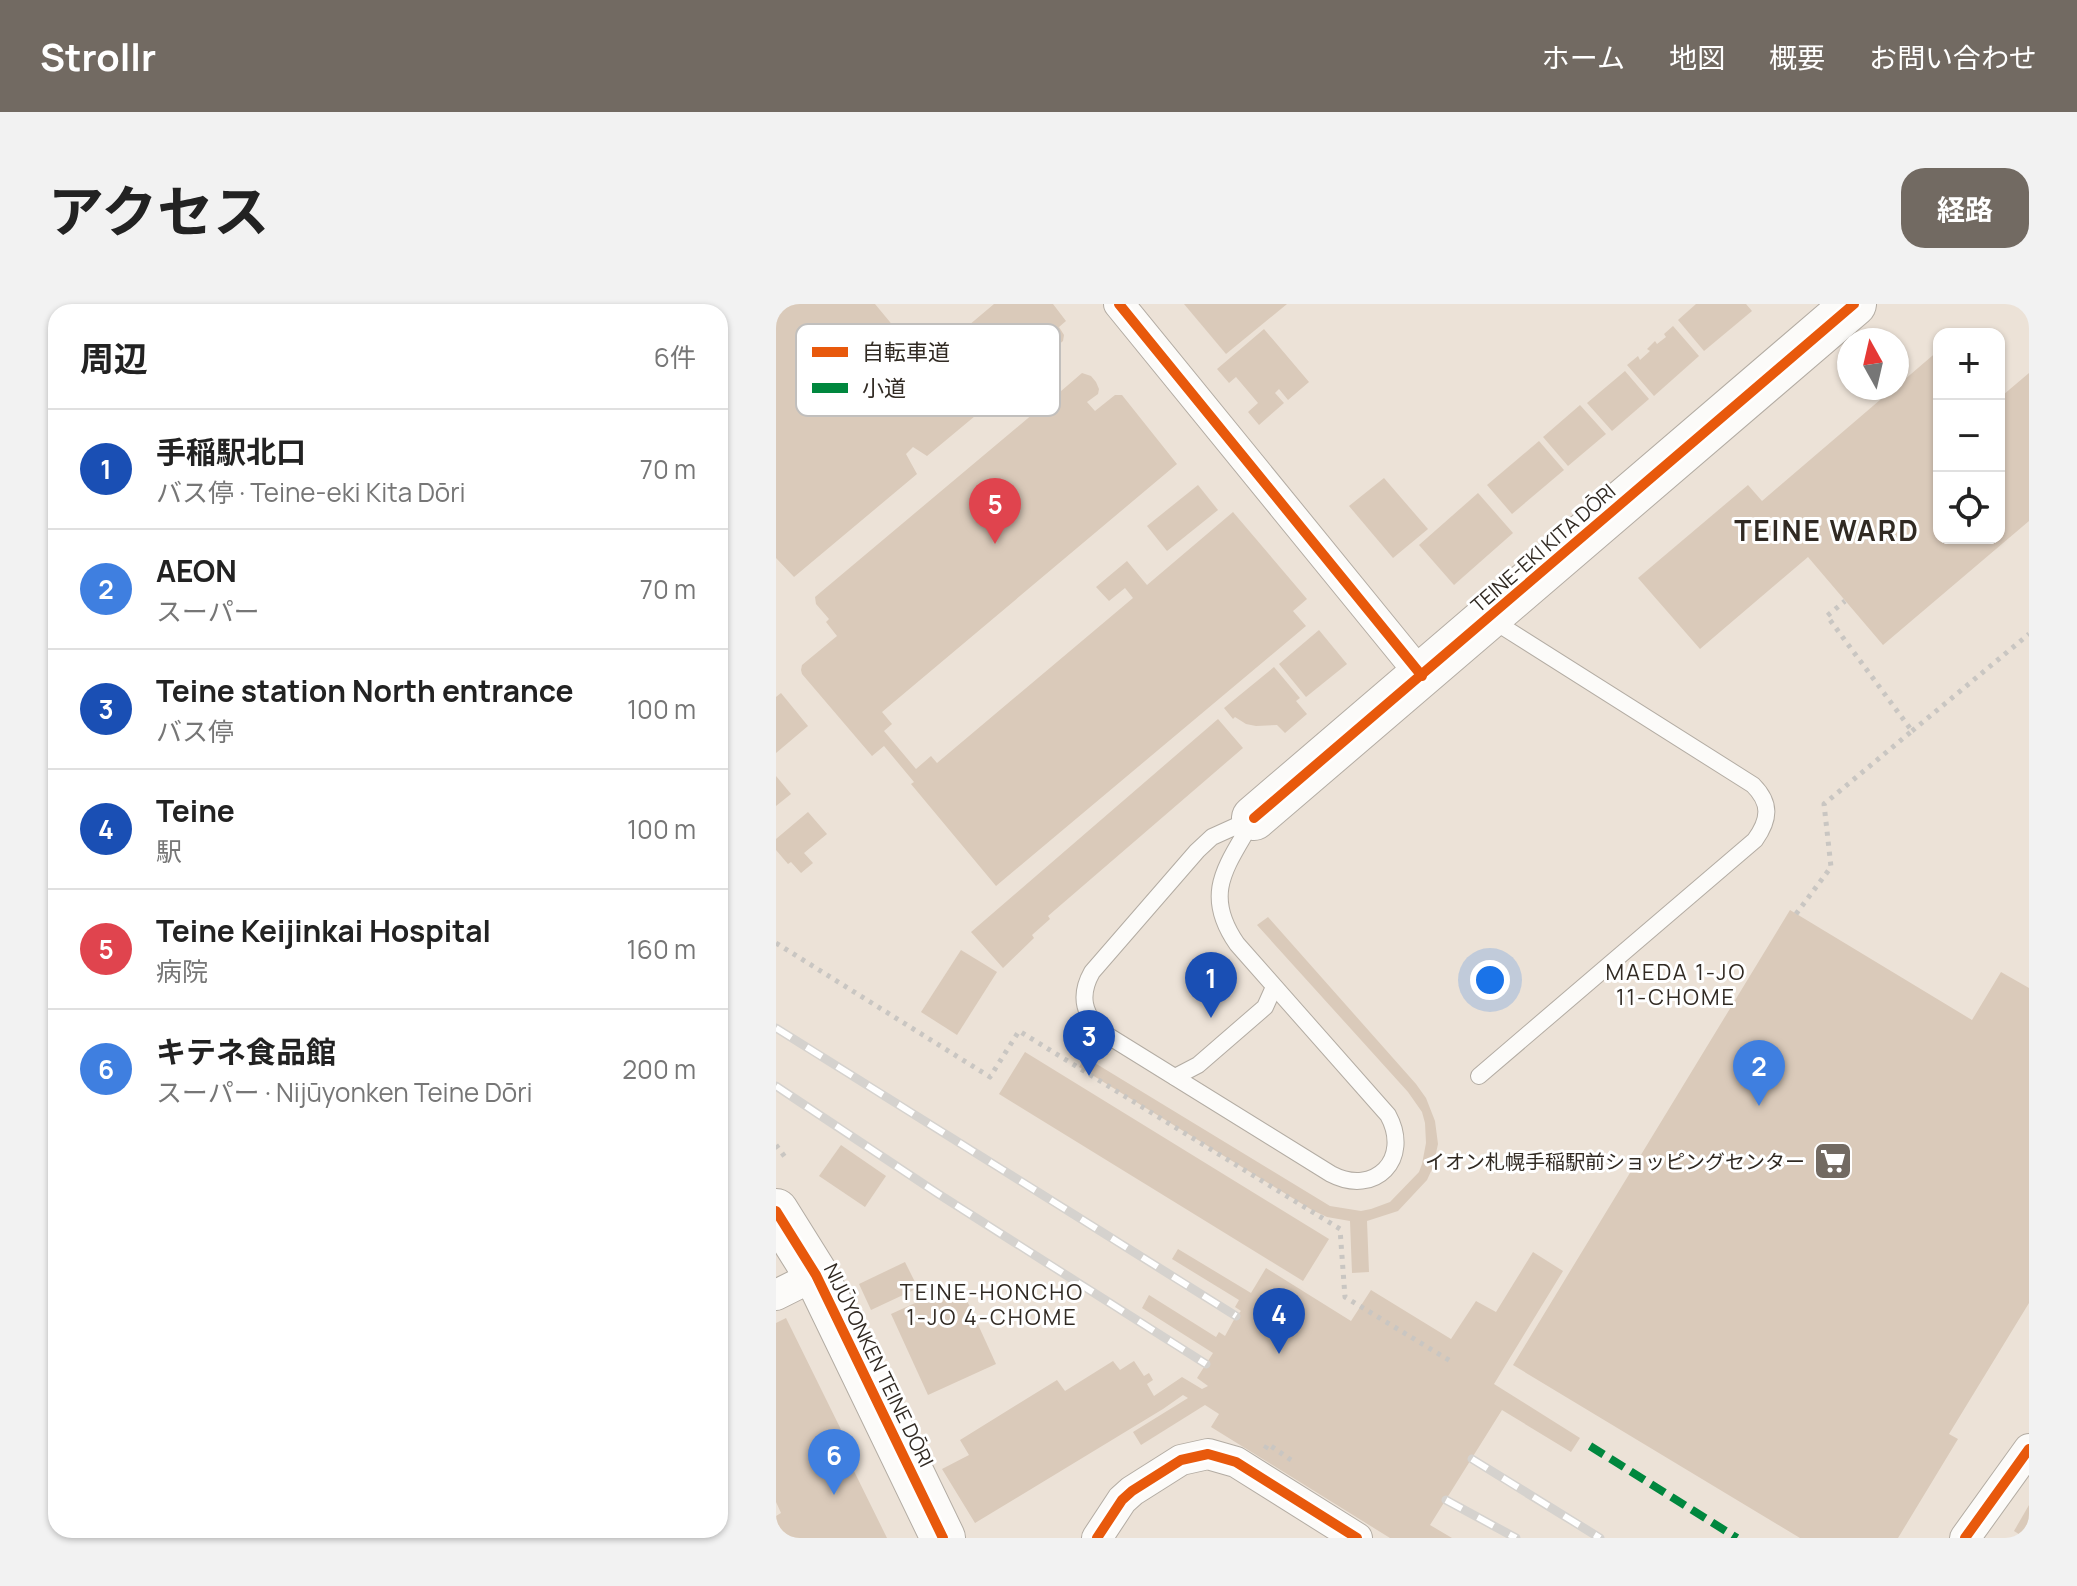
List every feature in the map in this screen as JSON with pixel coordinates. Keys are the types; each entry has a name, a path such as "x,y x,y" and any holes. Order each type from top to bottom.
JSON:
{"street":[{"path":"1119,304 1422,676"},
{"name":"TEINE-EKI KITA DŌRI","path":"1254,818 1854,304"},
{"name":"NIJŪYONKEN TEINE DŌRI","path":"776,1211 816,1275 943,1538"},
{"path":"776,1295 816,1275"},
{"path":"1965,1538 2029,1449"},
{"path":"1097,1538 1122,1500 1132,1491 1181,1460 1208,1454 1236,1462 1357,1538"}],"lane":[{"path":"1479,1076 1755,840 1766,819 1763,794 1753,785 1489,618"},
{"path":"1254,818 1225,870 1219,897 1220,913 1225,928 1237,944 1393,1124 1397,1142 1392,1161 1375,1177 1363,1181 1341,1179 1102,1032 1084,1006 1083,995 1092,972 1197,851 1212,837 1254,818"},
{"path":"1175,1077 1198,1065 1265,1007 1274,987"}],"path":[{"path":"1845,601 1827,616 1912,731"},
{"path":"1796,914 1831,867 1824,804 2029,634"},
{"path":"776,943 990,1077 1019,1031 1340,1229 1345,1297 1452,1362"},
{"path":"776,1145 788,1161"}],"building":[{"path":"776,304 875,304 892,324 796,324 796,416 975,416 927,456 913,447 906,454 917,474 794,577 776,558"},
{"path":"994,304 1053,304 1066,321 1060,326 970,324"},
{"path":"1184,304 1287,304 1226,354"},
{"path":"1696,304 1746,304 1752,311 1704,351 1678,320"},
{"path":"1673,326 1699,356 1654,396 1627,365 1638,356 1640,360 1655,341 1657,344 1666,337 1664,334"},
{"path":"1264,329 1309,382 1288,400 1279,389 1275,393 1284,403 1259,425 1248,412 1258,403 1236,377 1229,383 1217,369"},
{"path":"1933,355 1933,544 2002,544 1883,645 1808,557 1700,649 1638,578 1748,485 1762,501 1880,400 1909,400 1909,376"},
{"path":"1625,371 1649,399 1612,431 1587,403"},
{"path":"1082,373 1091,376 1099,389 1098,394 1087,402 1095,411 1115,395 1122,395 1177,464 882,712 892,724 884,731 916,769 931,756 937,763 1133,598 1125,588 1109,601 1096,587 1127,561 1147,585 1233,512 1307,599 1293,611 1306,626 996,886 911,784 914,782 884,746 872,756 802,674 802,665 837,636 826,622 829,619 816,604 815,597 1030,416 1060,416 1060,392"},
{"path":"2029,373 2029,521 2005,541 2005,393"},
{"path":"1580,405 1606,434 1568,466 1543,437"},
{"path":"1539,441 1564,470 1512,514 1487,485"},
{"path":"1384,478 1428,529 1393,558 1349,506"},
{"path":"1198,485 1218,510 1167,551 1147,526"},
{"path":"1478,493 1513,533 1454,585 1419,545"},
{"path":"1319,630 1347,664 1306,697 1279,664"},
{"path":"1274,667 1300,698 1296,701 1307,714 1285,733 1277,725 1256,726 1235,717 1233,719 1224,708"},
{"path":"781,693 808,726 776,753 776,697"},
{"path":"1218,719 1243,748 1048,916 1050,919 1032,935 1034,938 1003,968 971,932"},
{"path":"776,776 791,794 776,806"},
{"path":"808,812 827,834 804,853 813,863 801,873 776,850 776,839"},
{"name":"イオン札幌手稲駅前ショッピングセンター","path":"1790,910 1972,1020 2001,972 2029,988 2029,1303 1949,1434 1958,1439 1898,1538 1800,1538 1513,1365"},
{"path":"1268,917 1416,1084 1426,1098 1435,1121 1438,1144 1427,1180 1398,1211 1367,1221 1369,1272 1352,1273 1350,1221 1327,1217 1312,1210 1079,1067 1085,1057 1330,1206 1361,1211 1390,1202 1419,1172 1422,1164 1426,1143 1422,1112 1408,1092 1257,925"},
{"path":"961,950 997,972 957,1035 921,1012"},
{"path":"1025,1052 1329,1239 1303,1281 999,1094"},
{"path":"841,1145 886,1176 865,1207 819,1176"},
{"path":"1178,1249 1251,1293 1266,1268 1351,1321 1371,1290 1451,1339 1476,1301 1496,1312 1533,1252 1563,1271 1494,1384 1580,1438 1571,1452 1502,1410 1430,1525 1452,1538 1390,1538 1211,1427 1219,1414 1205,1405 1141,1445 1133,1432 1188,1398 1183,1395 975,1523 942,1469 969,1455 960,1440 1057,1380 1065,1391 1113,1361 1120,1370 1134,1361 1144,1376 1149,1373 1153,1380 1147,1384 1154,1396 1182,1377 1202,1389 1208,1386 1197,1378 1213,1353 1142,1308 1149,1295 1216,1337 1219,1332 1225,1336 1241,1311 1235,1307 1239,1300 1172,1259"},
{"path":"905,1262 918,1288 871,1310 859,1284"},
{"path":"959,1283 996,1364 928,1395 891,1314"},
{"path":"786,1318 856,1460 850,1463 887,1538 779,1538 776,1532 776,1516 781,1513 776,1502 776,1323"},
{"path":"2029,1505 2029,1538 2025,1538 2014,1531"}],"railway":[{"path":"776,1028 1236,1316"},
{"path":"776,1086 940,1195 1206,1364"},
{"path":"1472,1459 1600,1538"},
{"path":"1446,1500 1516,1538"}],"marked path":[{"path":"1590,1446 1737,1538"}],"cycle path":[{"path":"1119,304 1422,676"},
{"path":"1254,818 1854,304"},
{"path":"776,1211 816,1275 943,1538"},
{"path":"1965,1538 2029,1449"},
{"path":"1097,1538 1122,1500 1132,1491 1181,1460 1208,1454 1236,1462 1357,1538"}],"place":[{"name":"Teine Keijinkai Hospital","path":"995,544"},
{"name":"手稲駅北口","path":"1211,1018"},
{"name":"Teine station North entrance","path":"1089,1076"},
{"name":"AEON","path":"1759,1106"},
{"name":"イオン札幌手稲駅前ショッピングセンター","path":"1833,1161"},
{"name":"Teine","path":"1279,1354"},
{"name":"キテネ食品館","path":"834,1495"}],"district":[{"name":"TEINE WARD","path":"1827,530"},
{"name":"MAEDA 1-JO 11-CHOME","path":"1676,984"},
{"name":"TEINE-HONCHO 1-JO 4-CHOME","path":"992,1304"}]}
